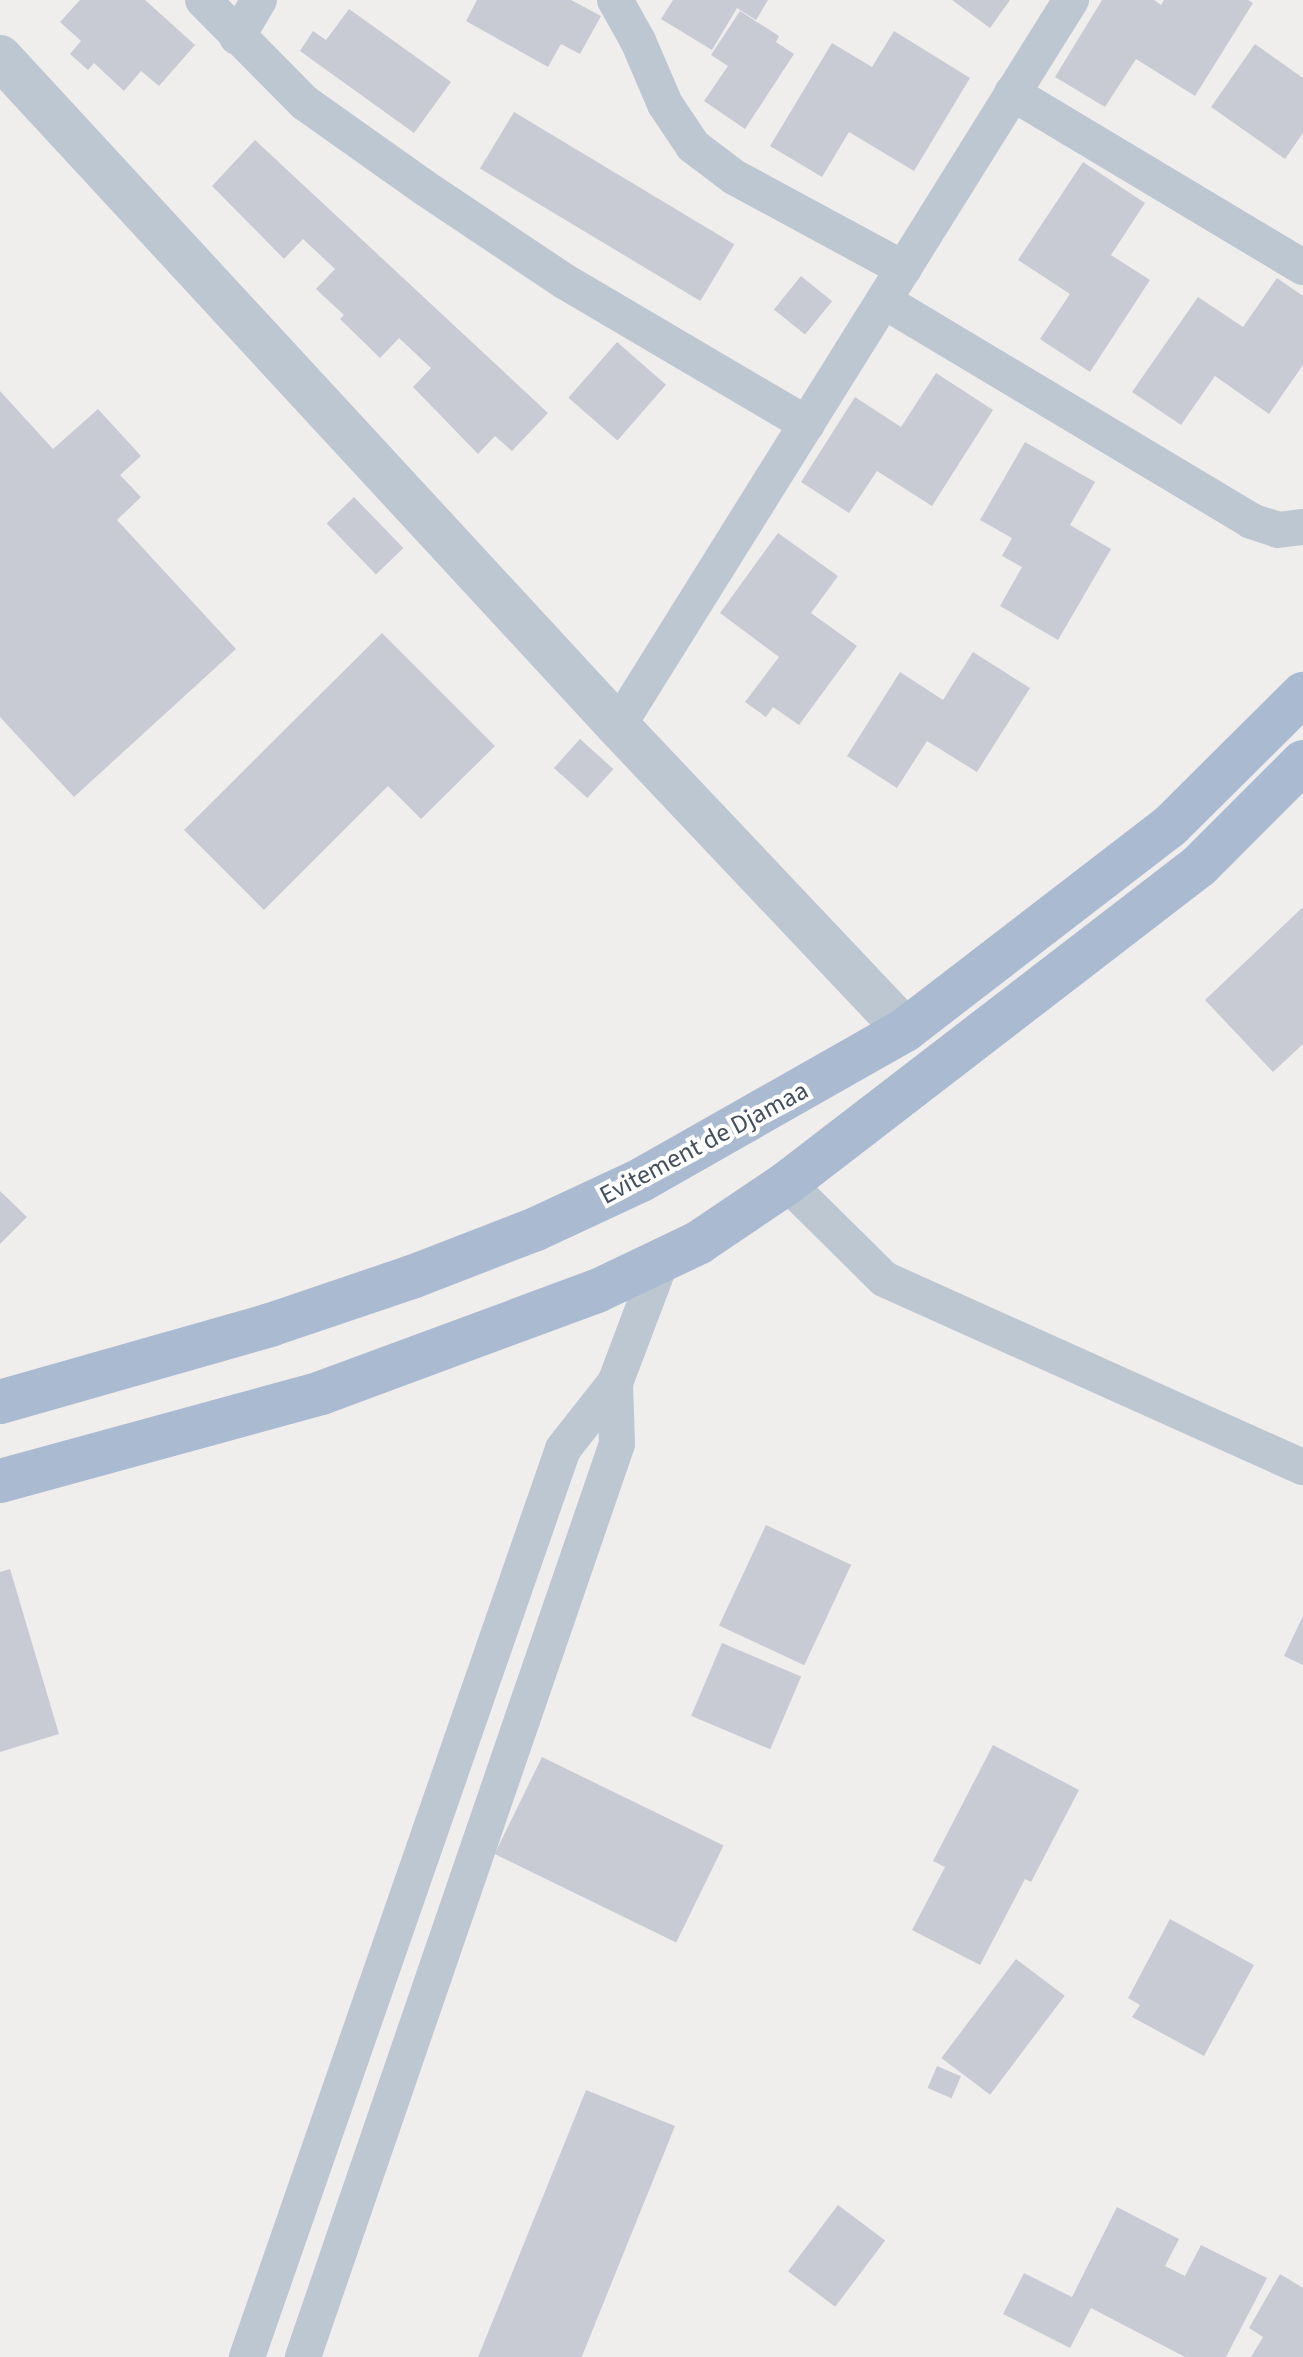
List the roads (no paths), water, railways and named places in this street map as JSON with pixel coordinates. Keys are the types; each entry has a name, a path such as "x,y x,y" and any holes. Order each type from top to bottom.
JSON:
{"main road":[{"name":"Evitement de Djamaa","path":"0,1402 270,1325 412,1277 536,1229 641,1180 905,1030 1169,827 1303,694"},
{"path":"0,1481 321,1393 469,1341 597,1291 698,1243 787,1183 1199,866 1303,762"}],"street":[{"path":"203,0 305,103 425,188 564,281 807,424"},
{"path":"237,37 259,0"},
{"path":"615,0 638,41 665,104 693,146 734,177 904,269"},
{"path":"618,726 1071,0"},
{"path":"0,57 618,726 905,1030"},
{"path":"1012,93 1303,267"},
{"path":"884,301 1251,521 1278,530 1303,527"},
{"path":"787,1183 884,1279 1303,1467"},
{"path":"247,2357 563,1449 615,1383 661,1261"},
{"path":"303,2357 617,1444 615,1383"}]}
